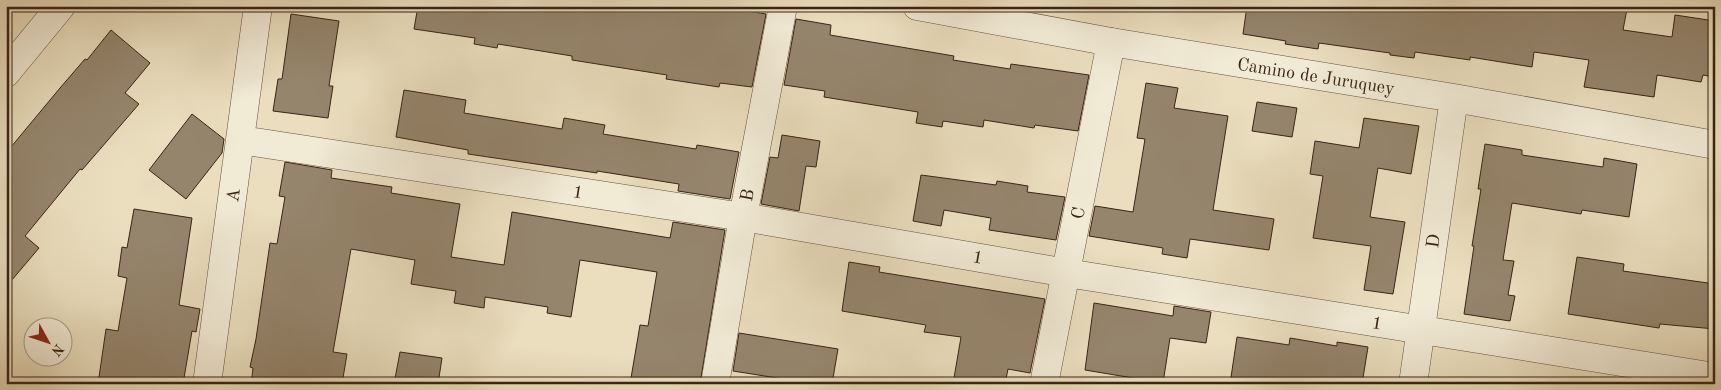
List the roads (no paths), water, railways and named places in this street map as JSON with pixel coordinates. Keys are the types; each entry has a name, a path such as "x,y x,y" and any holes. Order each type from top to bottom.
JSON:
{"street":[{"path":"6,73 61,6"},
{"name":"A","path":"207,384 258,6"},
{"name":"B","path":"715,384 743,217 783,6"},
{"name":"Camino de Juruquey","path":"918,6 1111,42 1454,98 1715,145"},
{"name":"C","path":"1044,384 1111,42"},
{"name":"D","path":"1412,384 1454,98"},
{"name":"1","path":"241,140 743,217 1067,273 1715,377"}]}
